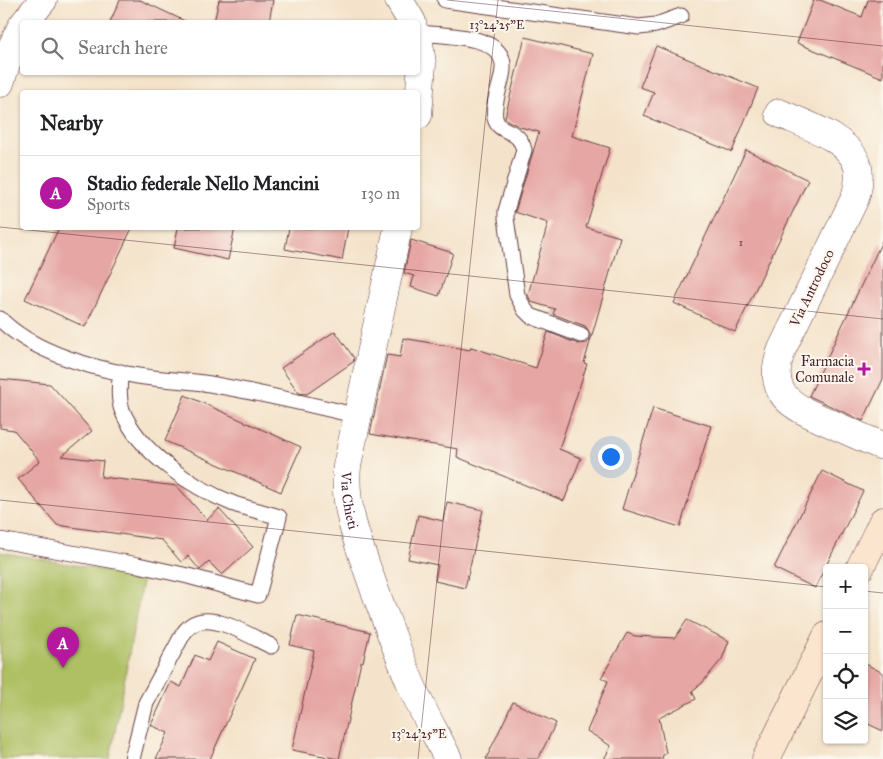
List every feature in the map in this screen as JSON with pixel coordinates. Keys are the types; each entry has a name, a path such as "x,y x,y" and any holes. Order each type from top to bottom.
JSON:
{"main road":[{"path":"862,564 883,521"},
{"path":"766,759 823,644"}],"street":[{"path":"27,20 43,0"},
{"path":"399,0 411,20"},
{"path":"0,83 6,62 20,30"},
{"path":"420,50 422,64 420,90"},
{"name":"Via Antrodoco","path":"779,113 832,137 844,146 853,155 858,165 859,177 855,198 782,349 776,380 782,394 800,410 883,446"},
{"name":"Via Chieti","path":"398,230 347,466 348,507 354,532 399,656 448,759"}],"lane":[{"path":"444,0 639,27 656,25 681,16"},
{"path":"420,35 483,41 496,48 500,54 503,68 495,117 500,127 518,137 524,150 506,211 517,295 525,310 531,316 581,335"},
{"path":"2,324 29,342 44,349 106,369 252,392 358,416"},
{"path":"0,540 138,565 258,595 279,517 235,504 206,491 160,459 137,435 122,408 119,386 121,372"},
{"path":"132,759 146,703 183,634 190,626 203,620 213,621 271,646"}],"green space":[{"path":"0,552 143,577 110,759 0,759"}],"building":[{"path":"120,0 140,0 183,20 111,20"},
{"path":"219,0 273,0 269,20 214,20"},
{"path":"814,0 820,0 862,17 868,0 883,0 883,78 797,43"},
{"path":"525,37 593,54 572,136 610,148 586,227 620,237 584,363 587,364 559,449 581,458 564,501 457,457 458,449 370,434 387,355 400,357 403,338 470,350 471,347 536,368 548,332 578,344 587,343 590,339 590,333 585,326 553,314 555,309 531,302 528,295 548,223 515,212 539,132 520,127 505,117"},
{"path":"656,46 758,88 732,152 644,116 654,92 640,87"},
{"path":"746,150 808,180 735,332 674,303"},
{"path":"58,230 131,230 85,327 25,299"},
{"path":"178,230 235,230 228,260 174,248"},
{"path":"289,230 348,230 342,260 285,249"},
{"path":"883,239 883,379 863,421 809,396"},
{"path":"411,240 453,253 439,296 411,287 414,276 404,273"},
{"path":"335,331 354,358 353,362 307,394 299,393 281,368"},
{"path":"0,379 50,384 92,431 62,456 103,461 101,477 177,486 207,520 219,509 253,547 222,575 209,562 200,570 188,556 181,562 162,540 57,525 18,479 40,461 14,430 0,428"},
{"path":"185,395 301,447 281,492 165,441"},
{"path":"653,408 711,426 680,527 622,509"},
{"path":"822,471 863,491 827,564 823,564 823,572 815,588 774,568"},
{"path":"447,502 483,510 465,588 435,581 438,565 408,559 418,515 443,521"},
{"path":"297,615 370,632 363,662 361,662 339,759 292,750 314,651 290,645"},
{"path":"687,620 729,641 722,659 702,683 692,691 696,699 659,718 666,753 662,759 604,759 611,746 587,731 608,681 601,678 627,633 635,636 675,638"},
{"path":"217,642 255,659 210,759 156,759 168,733 151,725 171,682 181,687 195,655 208,661"},
{"path":"868,665 883,673 883,731 868,724"},
{"path":"513,702 556,723 538,759 486,759"}],"place":[{"name":"Farmacia Comunale","path":"864,369"},
{"name":"Stadio federale Nello Mancini","path":"63,668"}]}
